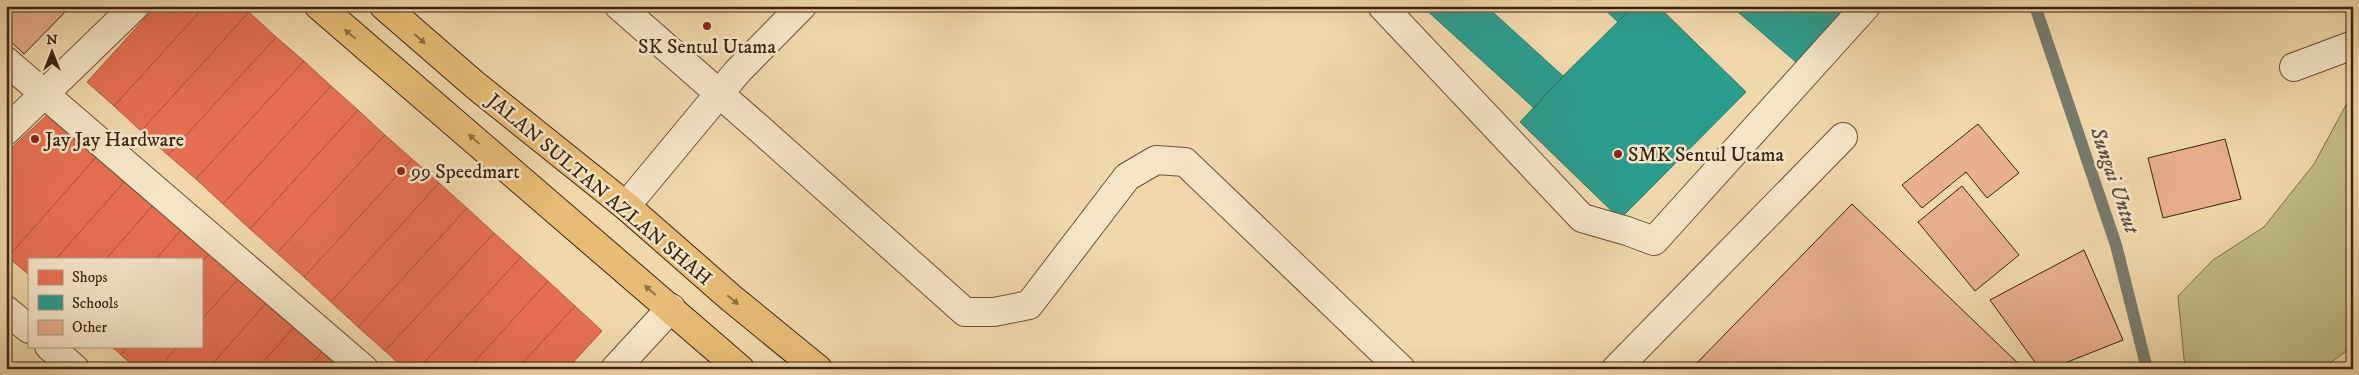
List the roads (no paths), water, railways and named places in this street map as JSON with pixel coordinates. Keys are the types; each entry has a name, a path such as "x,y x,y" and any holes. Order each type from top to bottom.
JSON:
{"main road":[{"path":"319,6 740,369"},
{"name":"JALAN SULTAN AZLAN SHAH","path":"384,6 475,85 626,206 731,298 818,369"}],"street":[{"path":"6,131 134,6"},
{"path":"619,6 720,93 965,312 994,312 1029,305 1127,176 1156,160 1185,162 1402,369"},
{"path":"626,206 738,71 802,6"},
{"path":"1382,6 1582,218 1654,241 1866,6"},
{"path":"2294,67 2353,45"},
{"path":"6,61 364,369"},
{"path":"1616,369 1843,137"},
{"path":"616,369 671,308"},
{"path":"6,310 28,328"},
{"path":"51,348 75,369"}],"waterway":[{"name":"Sungai Untut","path":"2035,6 2116,245 2147,369"}],"place":[{"name":"SK Sentul Utama","path":"707,26"},
{"name":"Jay Jay Hardware","path":"35,139"},
{"name":"SMK Sentul Utama","path":"1618,154"},
{"name":"99 Speedmart","path":"401,171"}]}
